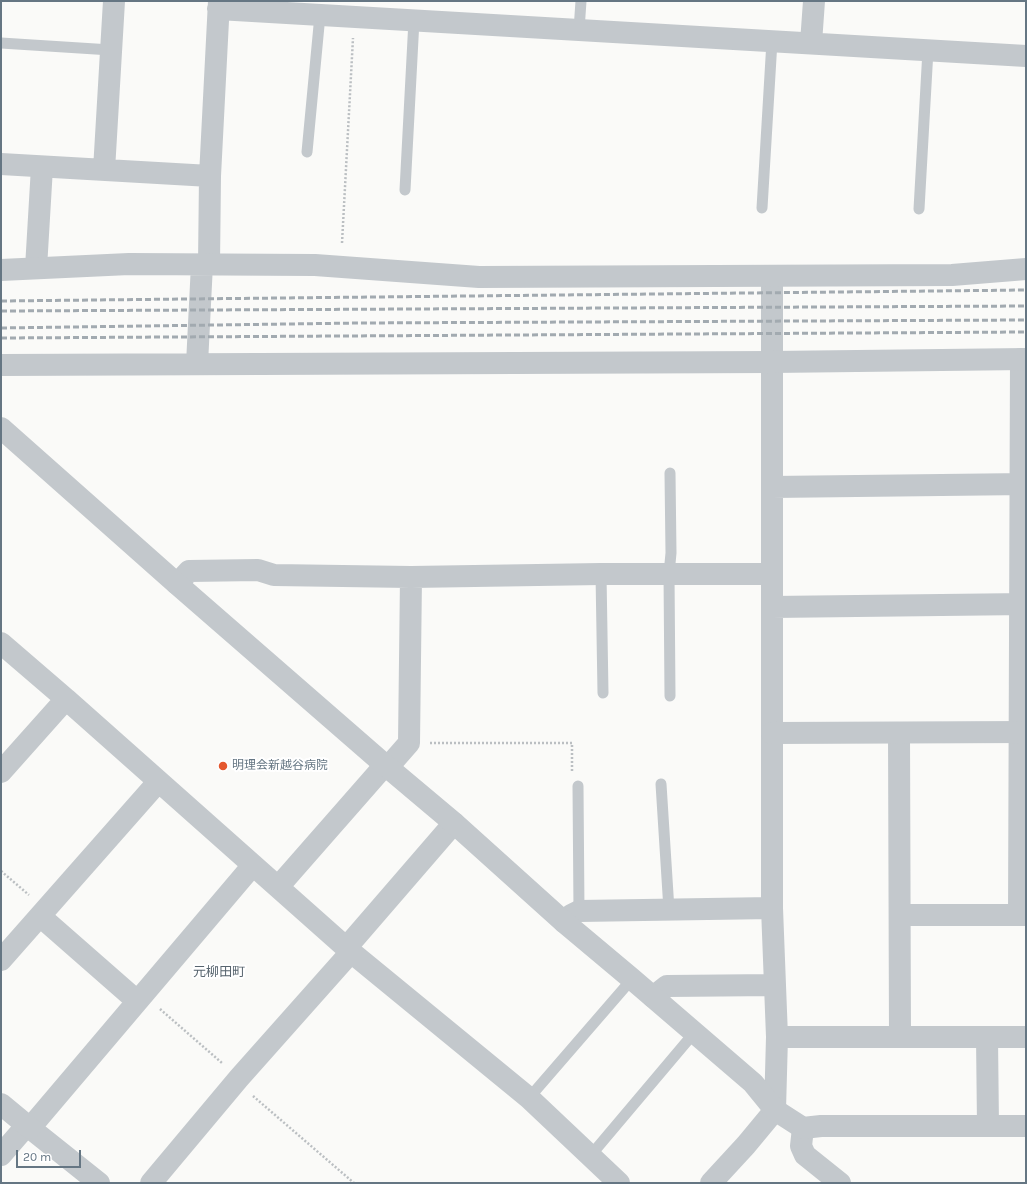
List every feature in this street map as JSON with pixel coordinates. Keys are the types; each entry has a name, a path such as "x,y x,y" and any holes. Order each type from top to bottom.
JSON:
{"street":[{"path":"104,170 114,1"},
{"path":"811,43 814,1"},
{"path":"197,364 206,264 219,5 320,15 1026,56"},
{"path":"1,164 210,176"},
{"path":"36,268 42,167"},
{"path":"1,270 129,264 315,265 479,277 952,274 1026,269"},
{"path":"711,1183 746,1145 775,1110 777,1037 772,908 772,276"},
{"path":"1,365 772,362 1024,359 1023,915 900,915"},
{"path":"1,428 386,766 454,823 572,917 632,979 753,1083 775,1110 804,1128 829,1126 1026,1126"},
{"path":"772,487 1023,484"},
{"path":"177,584 189,571 258,570 274,575 411,577 601,574 772,574"},
{"path":"278,887 386,766 410,743 411,577"},
{"path":"772,607 1023,604"},
{"path":"1,643 349,950 529,1098 619,1183"},
{"path":"1,772 66,699"},
{"path":"772,733 1023,732"},
{"path":"899,733 900,1037"},
{"path":"1,960 158,782"},
{"path":"151,1183 349,950 454,823"},
{"path":"1,1155 28,1127 253,865"},
{"path":"572,917 669,910 772,908"},
{"path":"43,913 140,998"},
{"path":"653,997 667,986 775,985"},
{"path":"777,1037 1026,1037"},
{"path":"987,1037 988,1126"},
{"path":"1,1104 99,1183"},
{"path":"804,1128 801,1146 804,1155 840,1183"}],"lane":[{"path":"579,30 581,1"},
{"path":"307,152 320,15"},
{"path":"405,190 414,20"},
{"path":"762,208 772,41"},
{"path":"1,43 111,50"},
{"path":"919,209 928,50"},
{"path":"670,472 670,696"},
{"path":"601,574 602,693"},
{"path":"661,784 669,910"},
{"path":"572,917 578,786"},
{"path":"529,1098 632,979"},
{"path":"591,1155 694,1033"}],"path":[{"path":"342,243 355,17"},
{"path":"410,743 572,743 572,786 578,786"},
{"path":"1,870 43,913"},
{"path":"140,998 238,1080 354,1183"}],"railway":[{"path":"1,301 1026,290"},
{"path":"1,311 1026,306"},
{"path":"1,328 358,323 1026,320"},
{"path":"1,338 1026,332"}],"place":[{"name":"明理会新越谷病院","path":"223,766"}],"district":[{"name":"元柳田町","path":"219,972"}]}
